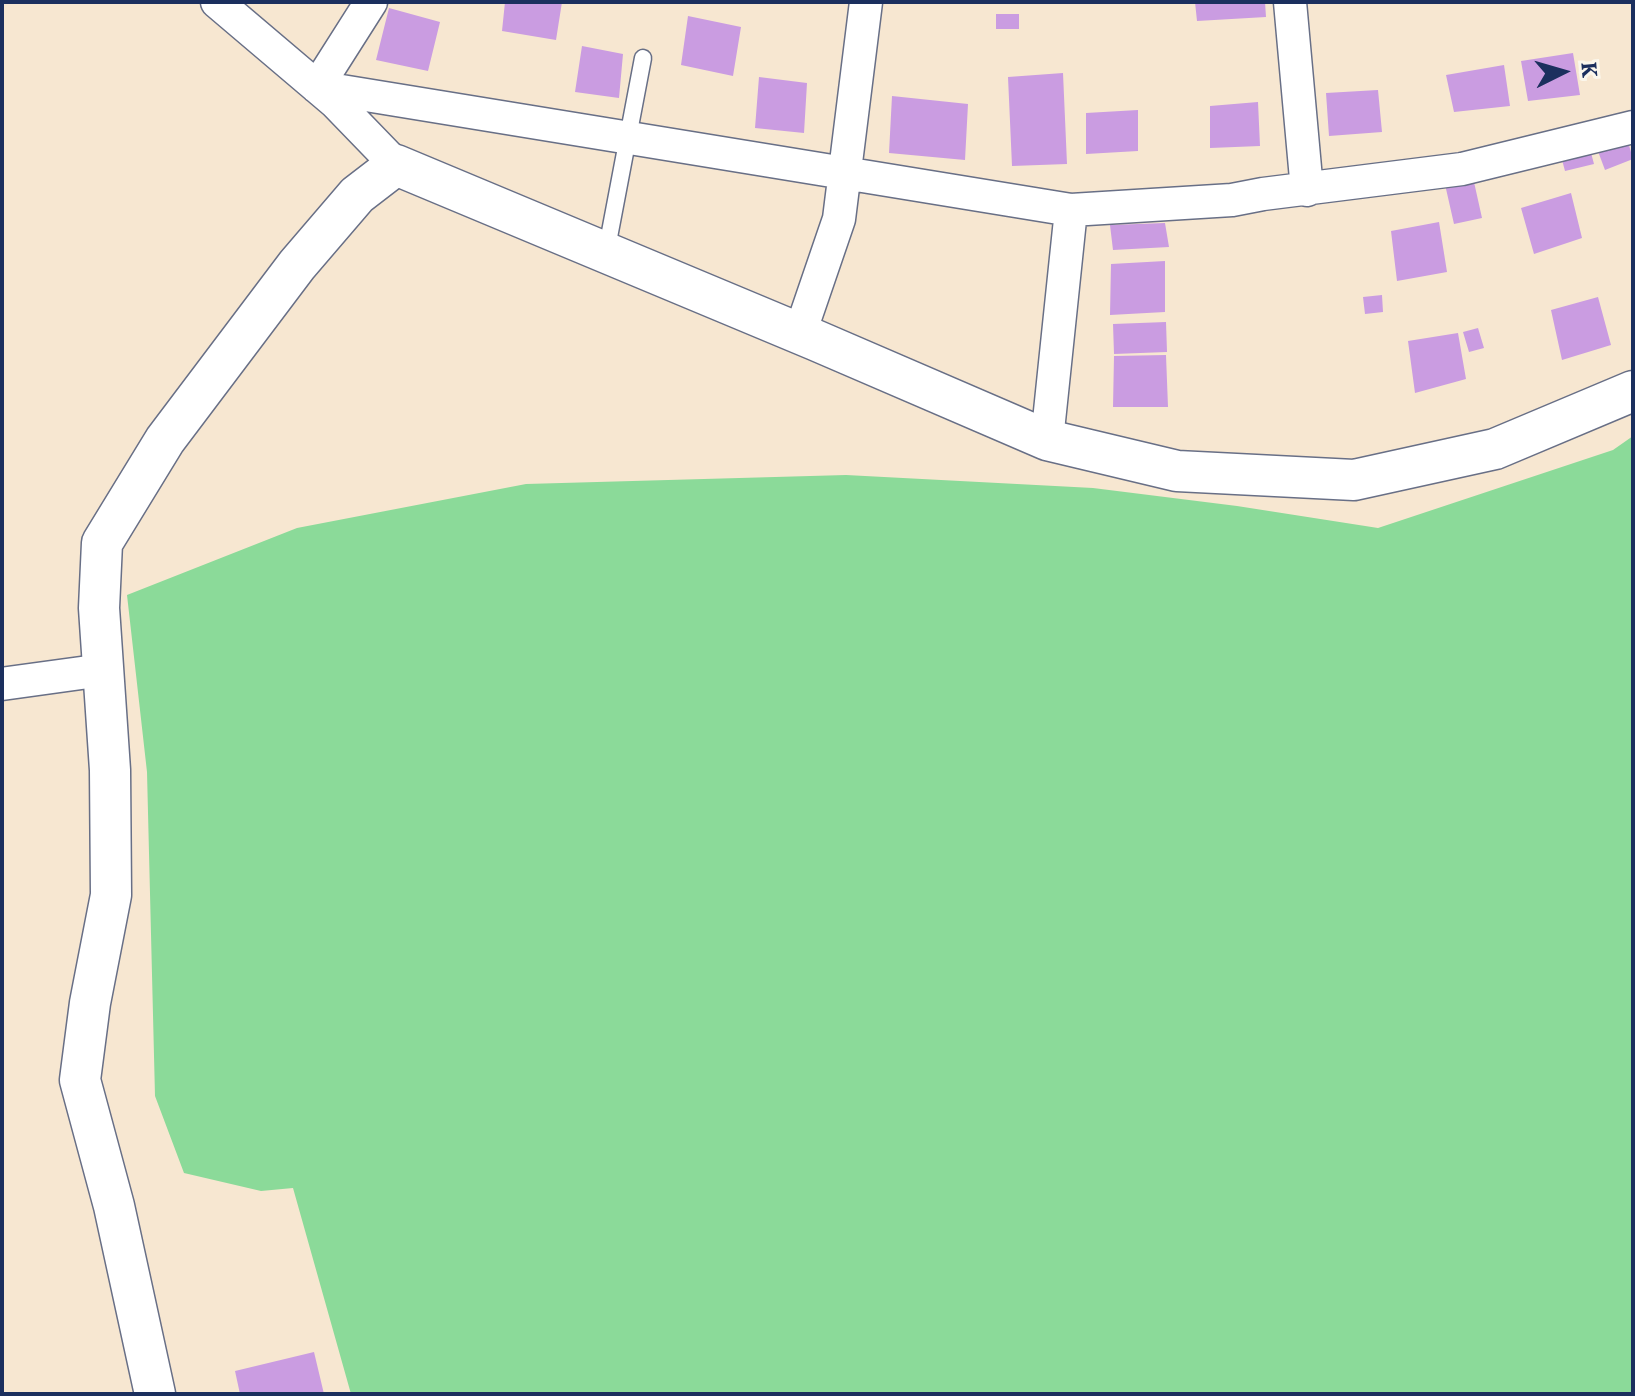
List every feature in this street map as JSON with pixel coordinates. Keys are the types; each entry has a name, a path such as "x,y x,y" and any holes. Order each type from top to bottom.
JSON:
{"street":[{"path":"217,2 317,87 396,165 800,333 1047,440 1177,471 1354,480 1495,449 1633,391"},
{"path":"317,87 371,2"},
{"path":"800,333 839,219 866,2"},
{"path":"1290,2 1307,190"},
{"path":"317,87 1071,210 1232,200 1462,169 1633,127"},
{"path":"155,1394 114,1206 80,1080 90,1003 111,895 110,770 99,608 102,543 165,440 297,265 357,195 396,165"},
{"path":"1047,440 1071,210"},
{"path":"2,684 103,670"}],"lane":[{"path":"606,254 643,58"}],"green space":[{"path":"1633,436 1633,1394 351,1394 293,1188 261,1191 184,1173 155,1096 147,772 127,595 297,528 526,484 846,475 1093,488 1378,528 1613,450"}],"building":[{"path":"505,2 562,2 556,40 502,31"},
{"path":"1195,2 1265,2 1266,17 1197,21"},
{"path":"389,8 440,22 428,71 376,60"},
{"path":"996,14 1019,14 1019,29 996,29"},
{"path":"688,16 741,27 733,76 681,65"},
{"path":"582,46 623,54 619,98 575,92"},
{"path":"1573,53 1580,95 1528,101 1521,61"},
{"path":"1504,65 1510,106 1454,112 1446,75"},
{"path":"1063,73 1067,164 1012,166 1008,77"},
{"path":"759,77 807,83 804,133 755,128"},
{"path":"1378,90 1382,132 1329,136 1326,93"},
{"path":"892,96 968,104 965,160 889,153"},
{"path":"1258,102 1260,146 1210,148 1210,106"},
{"path":"1138,110 1138,151 1086,154 1086,113"},
{"path":"1626,135 1633,159 1605,170 1596,146"},
{"path":"1590,149 1594,164 1565,171 1561,156"},
{"path":"1472,173 1482,218 1454,224 1444,180"},
{"path":"1571,193 1582,238 1534,254 1521,208"},
{"path":"1439,222 1447,272 1397,281 1391,231"},
{"path":"1165,223 1169,247 1113,250 1110,225"},
{"path":"1165,261 1165,312 1110,315 1111,264"},
{"path":"1382,295 1383,312 1365,314 1363,297"},
{"path":"1598,297 1611,345 1562,360 1551,310"},
{"path":"1166,322 1167,352 1114,354 1113,324"},
{"path":"1478,328 1484,348 1469,352 1463,332"},
{"path":"1458,333 1466,379 1415,393 1408,341"},
{"path":"1166,355 1168,407 1113,407 1114,356"},
{"path":"314,1352 324,1394 240,1394 235,1371"}]}
